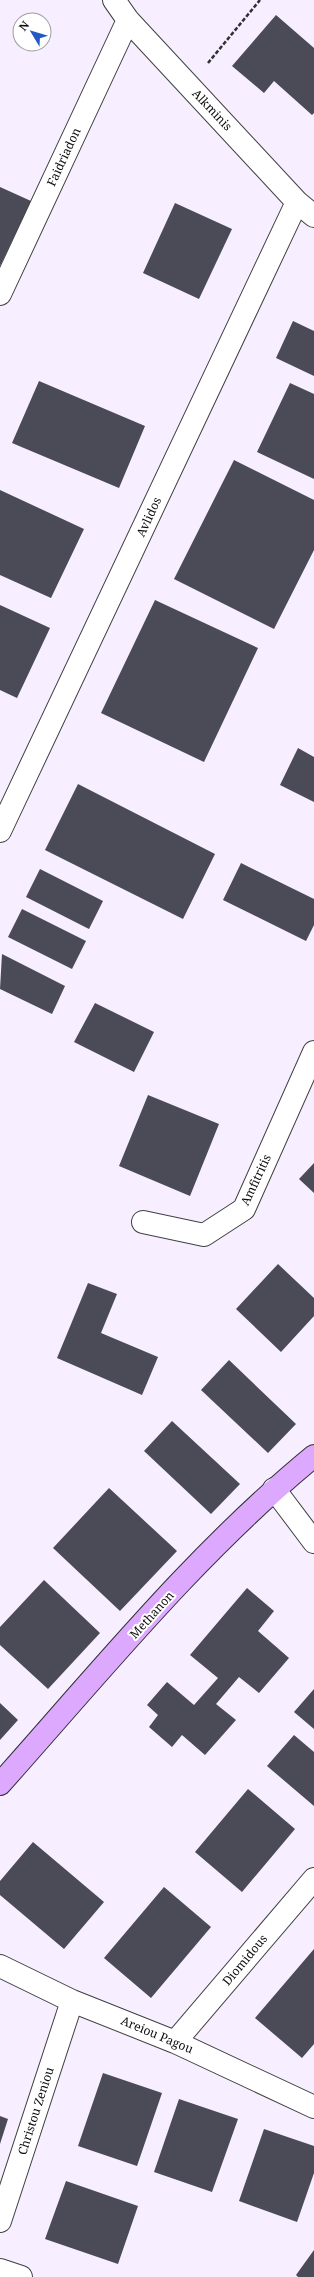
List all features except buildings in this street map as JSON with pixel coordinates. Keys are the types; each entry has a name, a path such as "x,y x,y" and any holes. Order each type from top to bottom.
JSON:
{"street":[{"name":"Alkminis","path":"114,0 128,20 189,86 297,202 314,216"},
{"name":"Faidriadon","path":"0,294 128,20"},
{"name":"Avlidos","path":"0,831 297,202"},
{"name":"Amfitritis","path":"143,1222 204,1235 244,1209 314,1052"},
{"name":"Methanon","path":"0,1784 180,1583 274,1489 314,1456"},
{"path":"274,1489 314,1542"},
{"name":"Diomidous","path":"175,2042 314,1879"},
{"name":"Areiou Pagou","path":"0,1966 72,2001 175,2042 314,2107"},
{"name":"Christou Zeniou","path":"0,2221 72,2001"},
{"path":"0,2270 21,2277"}],"path":[{"path":"189,86 260,0"}]}
